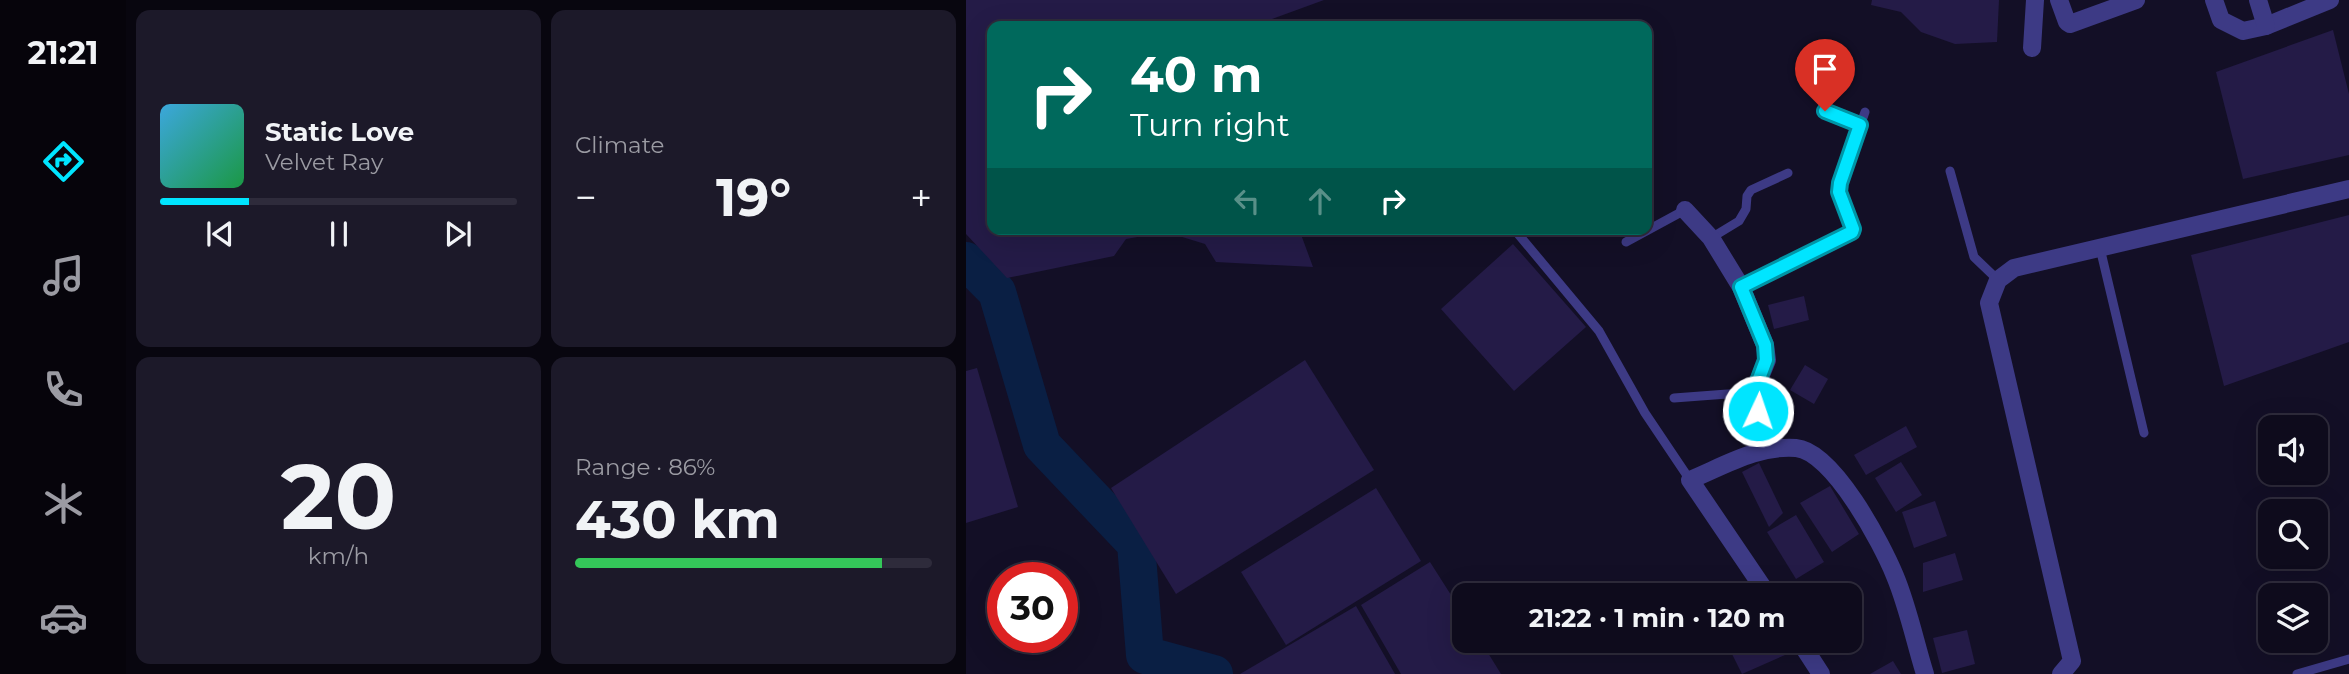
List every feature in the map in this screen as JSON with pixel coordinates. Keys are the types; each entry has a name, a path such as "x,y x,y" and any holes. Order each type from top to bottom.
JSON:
{"street":[{"path":"2032,48 2035,0"},
{"path":"2059,0 2070,24 2136,0"},
{"path":"2214,0 2221,20 2243,31 2266,26 2305,5 2330,0"},
{"path":"2258,0 2266,26"},
{"path":"2061,674 2072,661 1989,303 1998,280 2014,268 2349,188"},
{"path":"1685,210 1711,238 1741,287 1765,345 1766,360 1754,392 1766,448"},
{"path":"1760,583 1690,480 1766,448 1800,448 1827,463 1858,507 1895,576 1925,674"},
{"path":"1807,653 1821,674"}],"lane":[{"path":"1833,50 1821,89 1825,111 1860,125"},
{"path":"1741,287 1852,232 1852,225 1839,192 1865,112"},
{"path":"1950,171 1974,257 1998,280"},
{"path":"1711,238 1739,221 1746,209 1747,196 1751,190 1788,173"},
{"path":"1652,228 1685,210"},
{"path":"1519,235 1599,331 1645,413 1690,480"},
{"path":"1626,242 1639,235"},
{"path":"2101,248 2144,433"},
{"path":"1674,398 1754,392"},
{"path":"2297,674 2349,659"}],"building":[{"path":"966,0 1324,0 1273,21 987,21 987,235 1149,235 1126,239 1114,256 1007,278 966,234"},
{"path":"1872,0 1999,0 1997,42 1955,44 1921,32 1901,12 1871,5"},
{"path":"2333,30 2349,94 2349,155 2243,179 2216,72"},
{"path":"2349,215 2349,342 2224,386 2191,255"},
{"path":"1176,235 1301,235 1313,267 1216,262 1205,244"},
{"path":"1513,244 1586,327 1514,391 1441,309"},
{"path":"1804,296 1809,320 1774,329 1768,305"},
{"path":"1305,360 1374,470 1176,594 1111,488"},
{"path":"1805,365 1828,379 1814,404 1790,390"},
{"path":"977,368 1018,507 966,523 966,371"},
{"path":"1906,426 1917,447 1866,475 1854,455"},
{"path":"1901,462 1922,495 1896,512 1875,478"},
{"path":"1759,463 1783,513 1769,527 1742,472"},
{"path":"1830,486 1859,534 1832,552 1800,503"},
{"path":"1376,488 1421,561 1286,645 1241,572"},
{"path":"1935,501 1947,536 1914,548 1902,512"},
{"path":"1796,515 1824,562 1796,579 1767,532"},
{"path":"1955,553 1963,580 1923,592 1923,563"},
{"path":"1430,562 1452,597 1452,653 1488,653 1501,674 1401,674 1361,605"},
{"path":"1356,606 1395,674 1240,674"},
{"path":"1967,630 1975,664 1942,673 1933,638"},
{"path":"1732,653 1784,653 1785,655 1742,674"},
{"path":"1893,661 1901,674 1870,674"}],"waterway":[{"path":"966,261 997,292 1042,445 1136,544 1145,655 1214,674"}],"route":[{"path":"1758,411 1754,392 1766,360 1765,345 1741,287 1852,232 1853,229 1839,192 1860,125 1825,111"}]}
